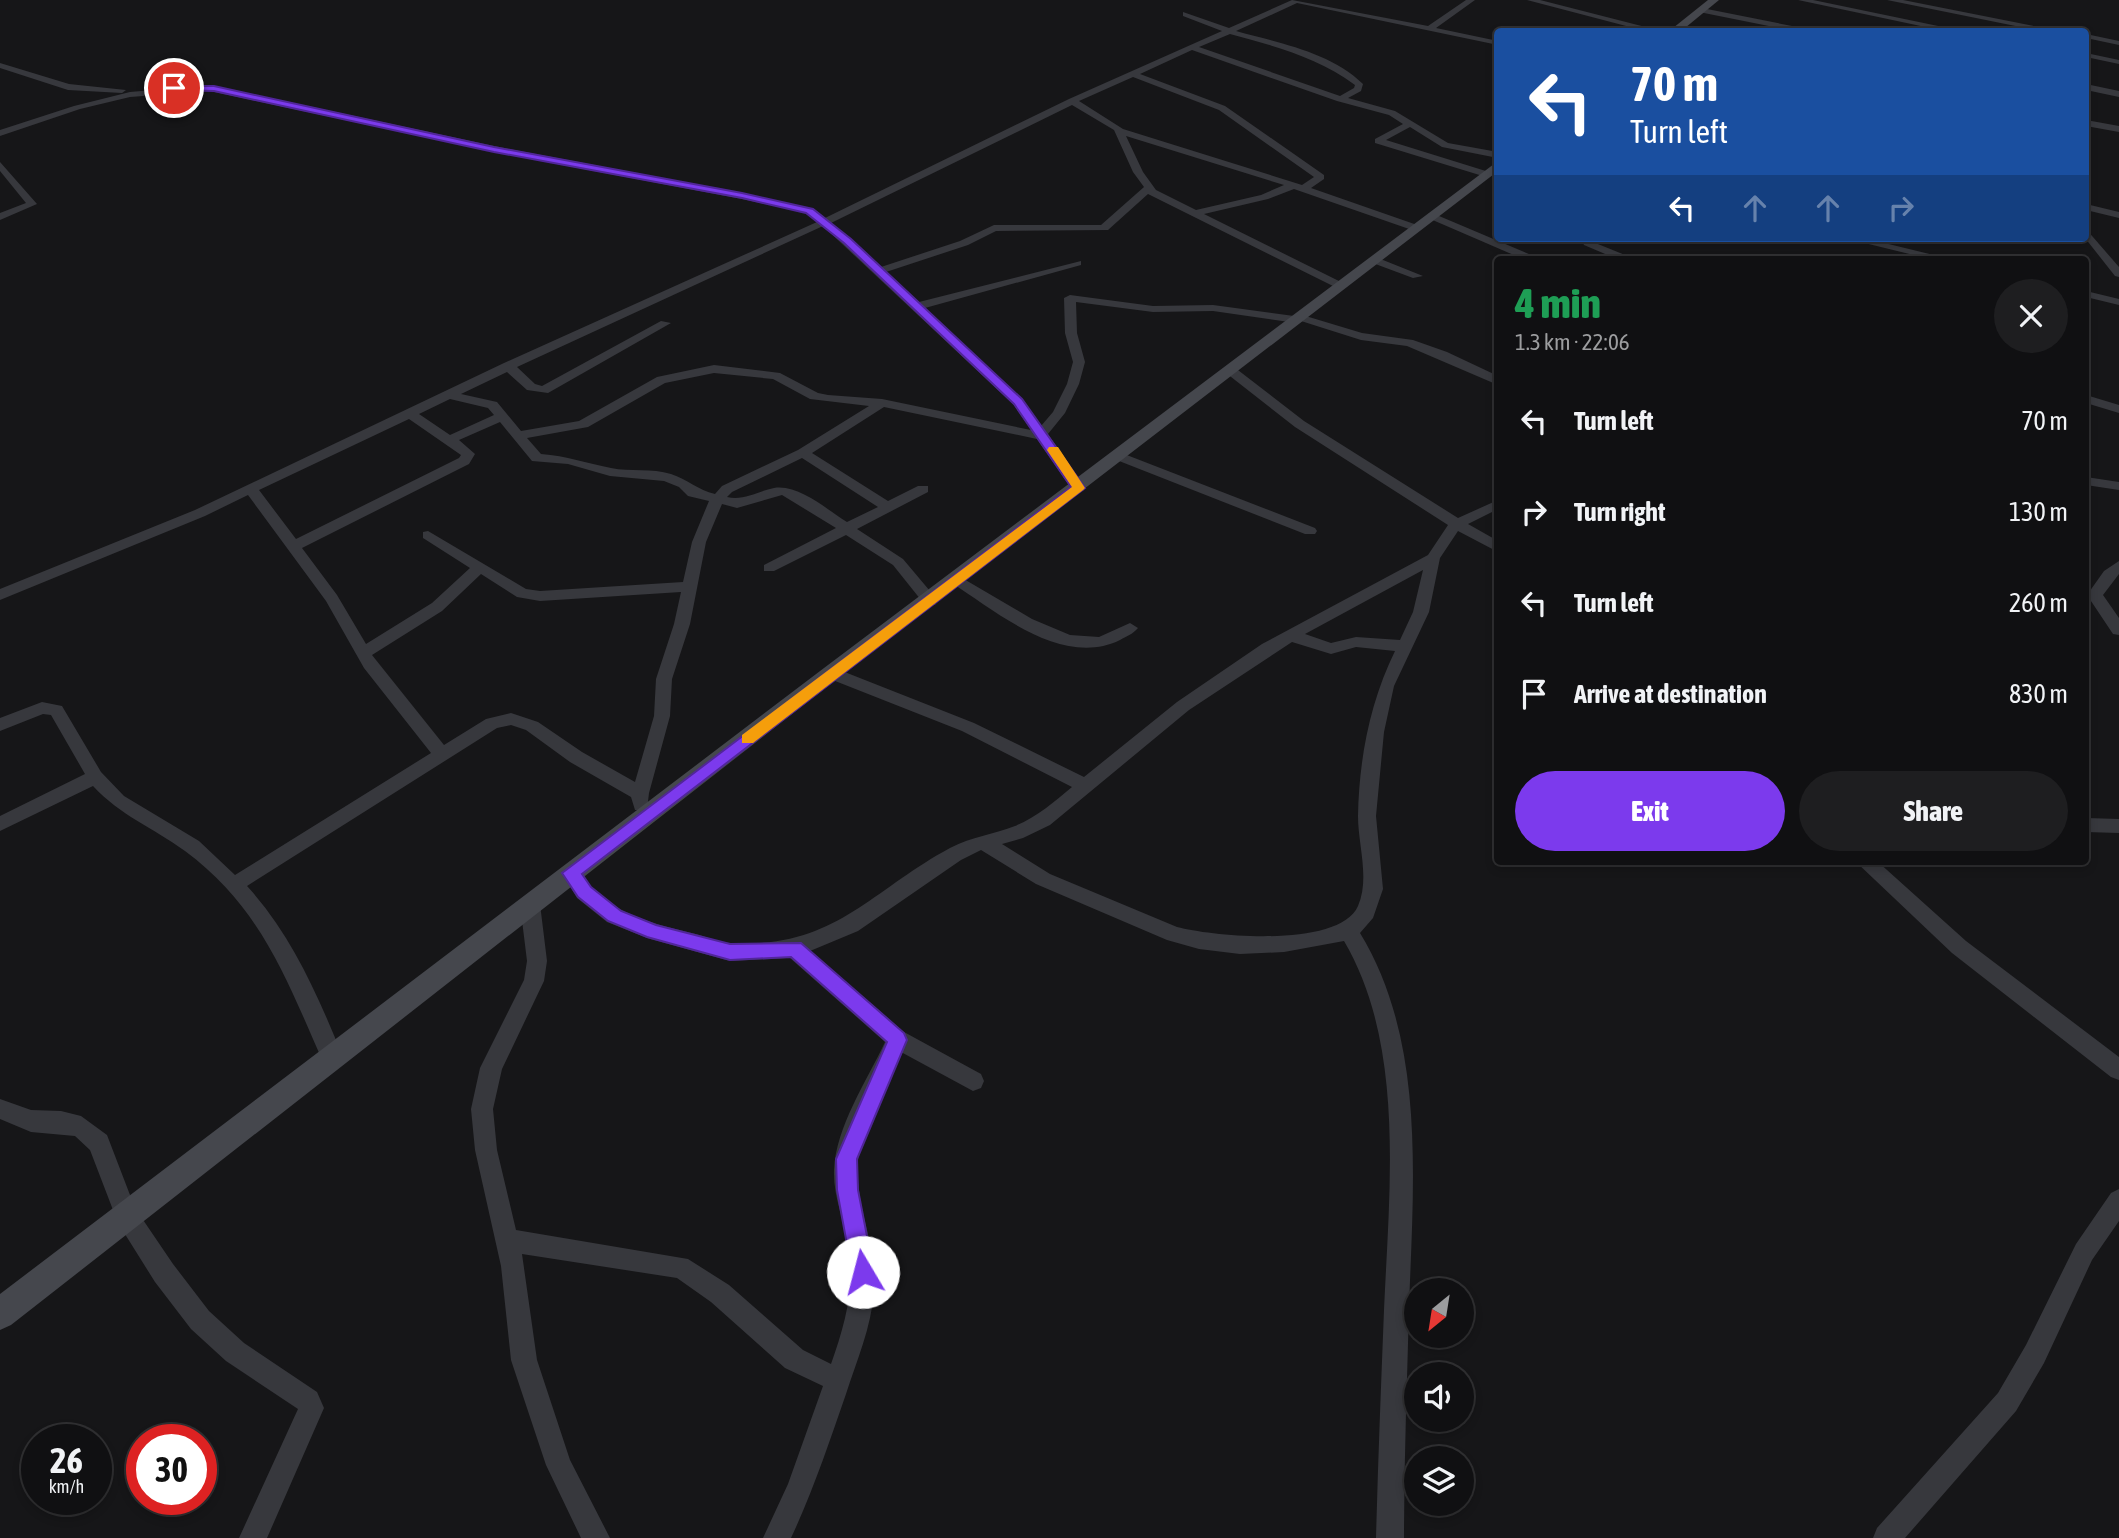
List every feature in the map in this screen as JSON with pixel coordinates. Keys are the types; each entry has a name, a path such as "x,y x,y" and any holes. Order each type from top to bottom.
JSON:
{"main road":[{"path":"1678,28 1714,0"},
{"path":"0,1314 831,673 930,601 1341,286 1494,165"}],"street":[{"path":"0,595 112,551 250,488 508,366 824,222 1072,101 1297,0 1494,42"},
{"path":"1430,28 1471,0"},
{"path":"1531,0 1645,28"},
{"path":"1802,0 1940,28"},
{"path":"1837,0 1867,13"},
{"path":"1891,0 2038,28"},
{"path":"1702,10 1792,28"},
{"path":"1186,14 1308,57 1357,82 1358,89 1340,99"},
{"path":"1952,28 1967,15"},
{"path":"2089,37 2119,43"},
{"path":"1193,48 1340,99 1381,109 1411,123 1445,145 1494,165"},
{"path":"2089,56 2119,62"},
{"path":"0,65 68,87 214,88 494,149 742,195 801,209 824,222 1018,402 1044,435 1078,488"},
{"path":"1134,75 1206,102 1237,117 1321,177 1299,187 1192,214"},
{"path":"2089,88 2119,94"},
{"path":"0,133 98,103 166,89"},
{"path":"1072,101 1097,114 1119,131 1299,187 1424,222 1523,256"},
{"path":"1411,123 1378,141 1494,165"},
{"path":"2089,124 2119,130"},
{"path":"1119,131 1148,189 1192,214 1341,286"},
{"path":"0,165 32,204 0,217"},
{"path":"878,271 964,243 994,228 1104,228 1148,189"},
{"path":"2089,208 2119,215"},
{"path":"2089,236 2119,274"},
{"path":"1867,242 1931,256"},
{"path":"1588,243 1619,256"},
{"path":"1374,260 1417,276"},
{"path":"915,307 1077,263"},
{"path":"2089,295 2119,302"},
{"path":"1044,435 1059,413 1073,384 1079,362 1071,333 1070,298 1153,309 1213,308 1297,319 1361,336 1409,343 1443,355 1494,379"},
{"path":"508,366 531,387 544,390 665,323"},
{"path":"520,435 583,424 661,380 704,369 776,376 814,396 882,402 1044,435"},
{"path":"1230,370 1259,396 1455,525 1494,545"},
{"path":"449,394 492,405 537,458 569,460 604,471 676,479 693,493 741,505 784,491 898,562 930,601"},
{"path":"2089,400 2119,409"},
{"path":"642,818 640,793 657,741 662,716 663,680 682,624 699,542 717,500 737,483 803,453 882,402"},
{"path":"294,547 464,461 468,454 409,414"},
{"path":"452,442 461,434 502,416"},
{"path":"803,453 888,507"},
{"path":"1119,456 1310,531"},
{"path":"2089,481 2119,486"},
{"path":"250,488 332,599 363,653 442,755"},
{"path":"769,568 923,489"},
{"path":"982,841 1043,879 1174,934 1199,941 1240,946 1284,944 1334,937 1349,932 1366,912 1373,889 1367,816 1375,732 1386,686 1421,612 1433,558 1455,525 1494,506"},
{"path":"429,535 478,569 523,593 540,596 689,587"},
{"path":"571,873 584,892 614,916 654,932 730,952 794,949 851,925 954,855 982,841 1017,832 1044,820 1174,713 1290,635 1433,558"},
{"path":"2119,566 2109,574 2095,595 2119,630"},
{"path":"363,653 437,607 478,569"},
{"path":"957,580 1041,631 1078,644 1098,643 1130,628"},
{"path":"1290,635 1331,649 1356,642 1406,646"},
{"path":"831,673 968,727 1085,786"},
{"path":"0,726 42,708 56,710 95,777 118,801 192,846 234,885 255,906 290,961 307,992 332,1057"},
{"path":"234,885 492,723 511,719 532,726 576,757 640,793"},
{"path":"0,824 95,777"},
{"path":"2089,825 2119,826"},
{"path":"1868,865 1959,947 2119,1070"},
{"path":"530,904 537,961 534,981 491,1068 482,1109 486,1150 507,1240 524,1360 559,1465 596,1538"},
{"path":"1349,932 1371,967 1391,1043 1396,1094 1400,1197 1390,1538"},
{"path":"794,949 897,1040 972,1080"},
{"path":"777,1538 800,1489 855,1338 863,1289 862,1254 848,1190 846,1159 897,1040"},
{"path":"0,1109 32,1121 61,1122 81,1127 99,1143 126,1215 200,1320 234,1352 308,1401 311,1408 254,1538"},
{"path":"1887,1538 1959,1452 2007,1402 2035,1354 2084,1252 2119,1201"},
{"path":"507,1240 680,1267 700,1276 749,1322 815,1374 838,1380"}],"slow traffic":[{"path":"748,739 831,673 1078,488 1053,450"}],"route":[{"path":"174,88 214,88 494,149 742,195 810,211 847,241 918,311 1018,402 1078,488 571,873 584,892 614,916 654,932 730,952 794,949 897,1040 846,1159 848,1190 862,1254 863,1272"}]}
